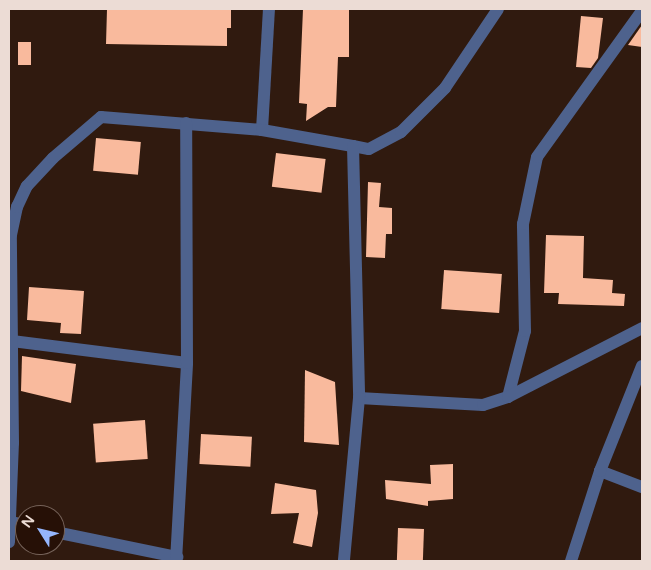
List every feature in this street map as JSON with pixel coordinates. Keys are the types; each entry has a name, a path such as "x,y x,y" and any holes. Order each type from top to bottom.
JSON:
{"street":[{"path":"262,130 269,9"},
{"path":"9,542 12,341 11,236 27,186 84,129 101,117 262,130 368,149 402,132 445,88 498,9"},
{"path":"508,397 525,331 523,224 536,157 642,11"},
{"path":"65,534 176,559 187,363 186,123"},
{"path":"344,561 359,398 353,146"},
{"path":"359,398 458,407 508,397 642,328"},
{"path":"12,341 187,363"},
{"path":"571,561 600,471 642,366"},
{"path":"600,471 642,487"}],"building":[{"path":"107,9 231,9 231,28 227,28 227,46 106,44"},
{"path":"303,9 349,9 349,57 338,57 336,107 328,107 306,121 307,104 299,103"},
{"path":"581,16 603,18 598,58 591,68 576,67"},
{"path":"642,25 642,47 628,45"},
{"path":"18,42 31,42 31,65 18,65"},
{"path":"96,138 141,142 138,175 93,171"},
{"path":"276,153 326,159 321,193 272,187"},
{"path":"368,182 381,183 379,207 392,208 392,234 386,234 385,258 366,257"},
{"path":"546,235 584,236 583,278 613,280 612,293 625,294 624,306 558,304 559,293 544,293"},
{"path":"444,270 502,274 499,313 441,309"},
{"path":"29,287 84,291 81,334 60,333 61,323 27,320"},
{"path":"22,356 76,364 71,403 21,391"},
{"path":"305,370 335,382 339,445 304,442"},
{"path":"145,420 148,459 96,463 93,424"},
{"path":"201,434 252,437 250,467 199,464"},
{"path":"453,464 453,499 428,501 428,506 386,499 385,480 431,484 430,465"},
{"path":"275,483 316,490 318,513 312,547 293,543 299,513 271,514"},
{"path":"398,528 424,529 423,561 397,561"}]}
